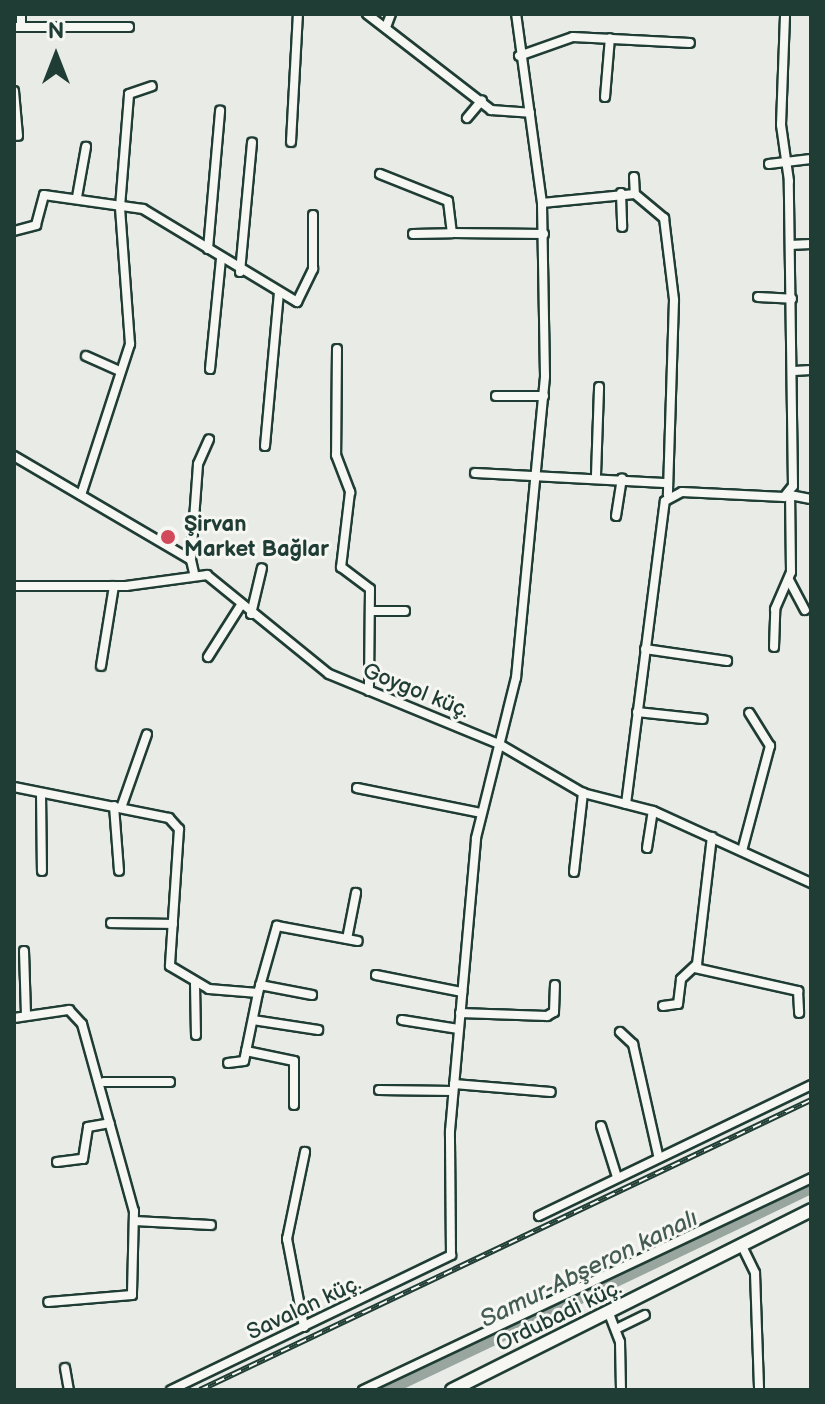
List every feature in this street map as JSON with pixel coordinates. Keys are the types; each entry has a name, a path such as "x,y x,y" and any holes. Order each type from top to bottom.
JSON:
{"street":[{"path":"21,14 17,27 129,27"},
{"path":"80,14 80,25"},
{"path":"291,142 298,14"},
{"path":"367,14 496,112 530,113"},
{"path":"386,27 391,14"},
{"path":"453,1087 481,813 516,678 540,472 544,396 544,234 516,14"},
{"path":"774,647 775,609 789,580 794,371 786,162 785,14"},
{"path":"519,56 573,37 690,43"},
{"path":"605,97 610,38"},
{"path":"81,495 130,338 120,207 129,94 152,86"},
{"path":"14,91 18,136"},
{"path":"467,118 482,100"},
{"path":"208,249 220,111"},
{"path":"240,272 252,143"},
{"path":"77,197 86,147"},
{"path":"769,164 811,159"},
{"path":"380,174 448,201 452,233"},
{"path":"634,177 635,194"},
{"path":"621,193 622,227"},
{"path":"542,203 635,194 664,218 672,257 665,483 668,495 626,804"},
{"path":"14,231 36,225 39,197 77,197 150,211 240,272 297,302 306,297 313,215"},
{"path":"413,234 544,234"},
{"path":"790,245 811,244"},
{"path":"210,369 221,258"},
{"path":"265,446 279,293"},
{"path":"758,297 792,299"},
{"path":"337,349 336,455 350,492 341,567 369,584 369,691"},
{"path":"86,356 118,370"},
{"path":"794,371 811,370"},
{"path":"596,475 599,387"},
{"path":"496,396 544,396"},
{"path":"14,586 114,586 194,573 191,560 198,464 209,439"},
{"path":"14,456 191,560"},
{"path":"475,473 540,472 665,483"},
{"path":"616,516 622,478"},
{"path":"668,495 790,495 811,499"},
{"path":"251,614 262,568"},
{"name":"Goygol küç.","path":"194,573 214,579 251,614 317,667 499,744 583,793 653,811 811,883"},
{"path":"789,580 805,610"},
{"path":"101,666 114,586"},
{"path":"208,657 241,605"},
{"path":"371,611 405,611"},
{"path":"645,649 727,661"},
{"path":"637,712 703,719"},
{"path":"742,851 770,746 749,713"},
{"path":"119,871 118,807 147,734"},
{"path":"14,787 169,818 179,829 170,966 195,984 312,995"},
{"path":"357,788 481,813"},
{"path":"41,793 42,871"},
{"path":"574,872 583,793"},
{"path":"647,848 653,811"},
{"path":"663,1006 678,1004 681,979 695,968 712,837"},
{"path":"347,939 356,893"},
{"path":"111,923 173,924"},
{"path":"228,1063 244,1061 259,989 277,926 358,941"},
{"path":"24,951 26,1016"},
{"path":"695,968 798,991 799,1013"},
{"path":"376,975 462,992"},
{"path":"195,984 196,1035"},
{"path":"460,1013 547,1016 554,1012 555,985"},
{"path":"14,1018 73,1012 104,1082 110,1123 134,1221 132,1295 48,1302"},
{"path":"253,1020 318,1030"},
{"path":"402,1020 458,1029"},
{"path":"620,1032 633,1044 658,1155"},
{"path":"246,1051 294,1061 294,1105"},
{"path":"104,1082 170,1082"},
{"path":"539,1216 658,1155 811,1085"},
{"path":"379,1090 453,1087 551,1092"},
{"name":"Savalan küç.","path":"171,1390 451,1255 453,1087"},
{"path":"57,1162 83,1159 86,1130 110,1123"},
{"path":"601,1126 617,1177"},
{"path":"304,1327 287,1239 305,1152"},
{"path":"363,1390 811,1178"},
{"name":"Ordubadi küç.","path":"452,1390 610,1316 741,1244 811,1210"},
{"path":"134,1221 211,1225"},
{"path":"741,1244 755,1273 759,1390"},
{"path":"616,1329 645,1315"},
{"path":"610,1316 616,1329 621,1390"},
{"path":"65,1368 69,1390"}],"waterway":[{"name":"Samur-Abşeron kanalı","path":"387,1390 811,1188"}],"railway":[{"path":"200,1390 811,1100"}],"place":[{"name":"Şirvan Market Bağlar","path":"168,537"}]}
